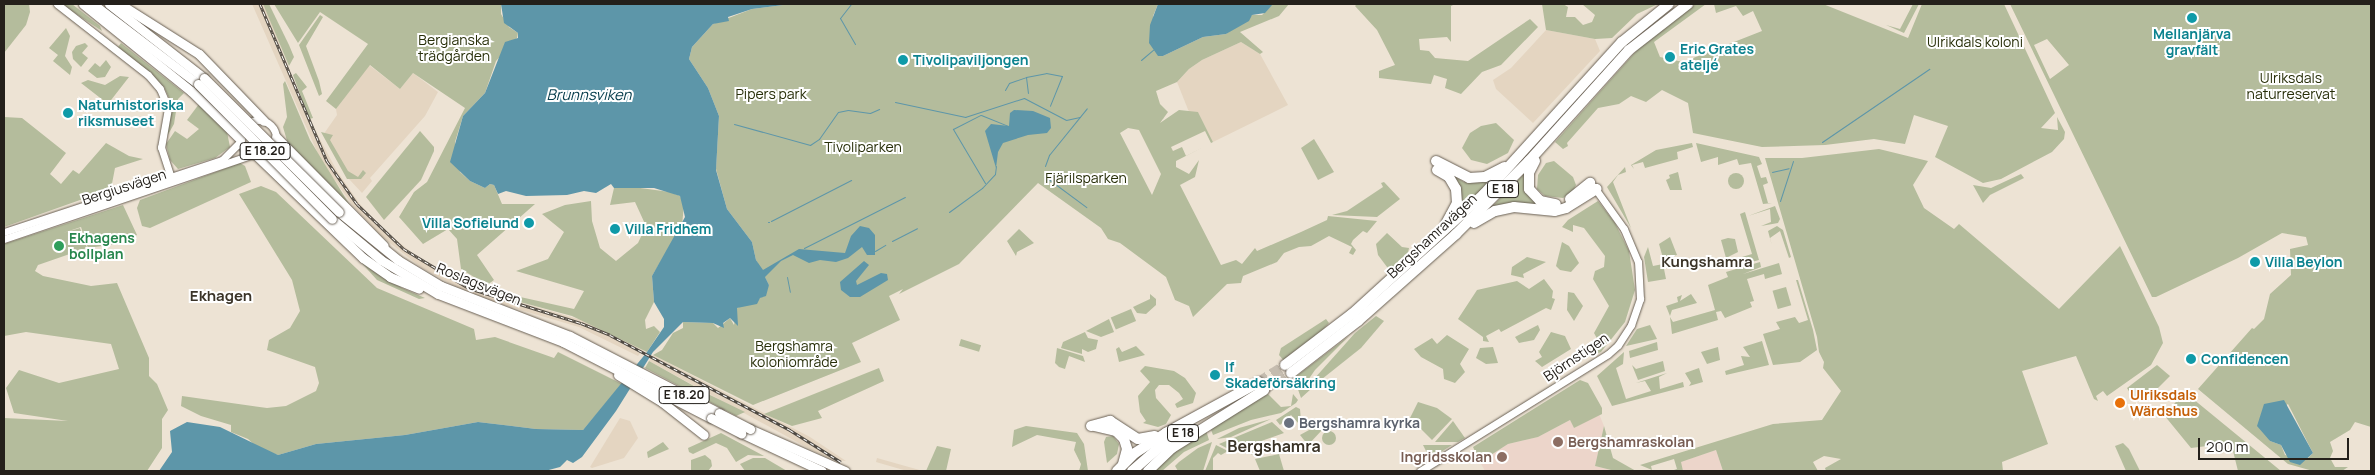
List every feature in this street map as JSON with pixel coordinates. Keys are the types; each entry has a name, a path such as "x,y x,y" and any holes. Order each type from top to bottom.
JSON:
{"highway":[{"name":"Bergshamravägen","path":"1669,4 1622,42 1527,148 1435,240 1288,369 1358,322 1456,234 1547,142 1630,50 1688,4"},
{"path":"1547,142 1528,173 1529,189 1534,196 1546,204 1556,204 1574,197 1593,186"},
{"path":"1435,240 1450,219 1458,196 1453,182 1434,164 1462,176 1485,178 1506,166 1527,148"},
{"path":"1456,234 1495,211 1514,207 1555,211 1566,208 1593,186"},
{"name":"E 18","path":"1125,470 1174,438 1233,407 1261,386 1166,433 1135,453"},
{"path":"1148,471 1172,448 1233,407"},
{"path":"1125,470 1127,449 1124,439 1116,431 1091,426 1110,422 1138,439 1166,433"},
{"path":"1124,429 1132,440 1135,453 1125,470"}],"main road":[{"path":"83,4 191,91 240,140"},
{"name":"Roslagsvägen","path":"93,4 201,81"},
{"name":"Roslagsvägen","path":"109,4 201,81 381,260 431,291 603,361 715,415 845,471"},
{"path":"120,4 199,54 264,121"},
{"path":"276,137 398,260"},
{"path":"254,155 363,258 405,284 431,291"},
{"name":"Roslagsvägen","path":"335,216 398,260 449,289 570,336 622,370"},
{"path":"622,370 646,383 704,436"},
{"name":"Roslagsvägen","path":"715,415 741,433 822,471"}],"street":[{"path":"57,4 148,75 160,89 168,108 161,147 172,181"},
{"path":"264,121 272,127 276,137 269,152 254,155 240,140 247,123 264,121"},
{"name":"Bergiusvägen","path":"4,239 172,181 222,160 240,140"},
{"name":"Bergiusvägen","path":"4,232 254,155"},
{"name":"Björnstigen","path":"1420,471 1608,354 1622,338 1636,313 1641,274 1624,229 1593,186"}],"shaded area":[{"path":"252,4 263,4 309,119 337,171 359,203 385,231 415,255 459,281 494,295 582,320 643,350 638,356 579,327 490,301 456,287 422,268 381,236 354,207 322,163"},
{"path":"1546,30 1595,39 1600,51 1533,123 1496,89 1493,80 1511,68"},
{"path":"1241,42 1260,54 1288,105 1213,142 1198,112 1189,112 1177,82 1189,69 1202,60"},
{"path":"369,65 400,89 413,73 438,92 425,116 370,178 372,181 362,193 349,179 323,135 337,115 336,109"},
{"path":"653,355 810,437 846,461 828,459 649,361"},
{"name":"Bergshamraskolan","path":"1599,414 1604,426 1595,466 1615,471 1485,471 1480,462 1508,444 1538,437 1570,420 1574,428"},
{"path":"620,418 630,421 638,438 624,458 590,467"},
{"path":"1716,450 1723,471 1683,471 1680,462"},
{"path":"877,458 923,471 907,471 876,462"}],"green space":[{"path":"4,4 29,4 30,12 26,25 4,53"},
{"path":"61,4 72,4 100,26 102,31"},
{"path":"263,4 269,4 289,45 294,57 289,66"},
{"name":"Bergianska trädgården","path":"274,4 501,4 501,14 509,27 518,33 517,38 496,61 485,93 463,116 455,142 460,172 470,181 485,188 490,184 494,185 502,204 535,204 477,255 494,280 487,285 461,269 457,239 448,229 423,244 399,217 414,192 427,182 465,108 413,73 400,89 370,65 336,109 326,101 368,44 320,12 298,43"},
{"name":"Tivoliparken","path":"791,4 1158,4 1153,16 1163,56 1203,37 1226,34 1252,15 1262,15 1273,4 1289,4 1279,16 1240,32 1263,52 1260,54 1241,42 1202,60 1189,69 1177,82 1156,91 1160,104 1168,112 1160,123 1179,110 1198,112 1213,142 1211,143 1205,131 1171,147 1173,151 1182,147 1186,156 1176,161 1176,167 1189,174 1199,160 1195,177 1180,185 1221,265 1236,260 1242,264 1255,248 1257,251 1301,232 1327,220 1328,216 1377,221 1367,233 1363,231 1353,240 1351,244 1356,250 1353,255 1349,253 1352,247 1329,236 1311,246 1299,247 1284,253 1277,262 1243,276 1241,283 1227,284 1193,317 1189,306 1175,300 1166,277 1120,243 1108,239 1101,228 1038,183 959,264 899,294 903,289 889,296 900,320 852,343 861,362 753,405 653,355 662,350 673,333 683,328 683,322 713,323 718,328 730,318 734,325 737,308 760,298 769,285 756,260 752,242 727,209 716,169 719,116 708,88 689,59 692,47 713,24 752,9","holes":["1128,128 1139,130 1161,174 1152,195 1120,133"]},
{"path":"1357,4 1455,4 1451,6 1451,42 1447,37 1419,39 1420,50 1429,51 1435,58 1468,61 1530,19 1538,27 1501,65 1482,72 1461,94 1445,88 1447,79 1434,75 1431,84 1379,78 1379,71 1395,65 1377,30 1355,6"},
{"path":"1542,4 1563,4 1568,7 1566,17 1575,17 1583,25 1592,22 1595,15 1582,4 1658,4 1637,14 1612,38 1595,39 1546,30"},
{"name":"Ulrikdals koloni","path":"1696,4 1706,4 1654,42 1660,57 1683,62 1762,31 1753,11 1743,16 1736,6 1716,13 1714,4 1823,4 1908,38 1922,4 2004,4 2055,113 2041,128 2058,130 2057,117 2065,132 2064,139 2052,152 2001,179 1983,183 1935,157 1948,126 1914,115 1905,144 1874,139 1825,145 1762,147 1693,133 1688,103 1662,90 1646,102 1631,96 1619,104 1598,108 1567,143 1568,146 1563,149 1555,142 1638,49"},
{"path":"1913,4 1919,4 1904,33 1886,25 1900,29"},
{"name":"Ulriksdals naturreservat","path":"2010,4 2371,4 2371,427 2355,422 2350,430 2330,442 2333,451 2330,458 2335,467 2348,467 2342,471 2313,471 2288,464 2198,389 2252,328 2254,329 2264,319 2270,294 2291,275 2290,249 2308,245 2306,237 2282,233 2238,258 2156,297 2152,297","holes":["2047,39 2069,65 2050,79 2034,45","2288,404 2313,453 2306,460 2285,455 2281,445 2270,441 2261,420"]},
{"path":"320,15 323,17 306,46 319,81 322,94 319,96 299,45"},
{"path":"66,28 70,36 65,56 72,67 70,75 53,61 58,55 49,48"},
{"path":"85,43 88,46 82,53 88,58 81,67 73,59 72,52 76,46"},
{"path":"121,43 184,93 178,99 174,124 166,138 171,110 170,100 164,87 118,47"},
{"path":"106,60 111,67 105,77 97,78 88,71 95,63 100,67"},
{"path":"296,73 307,87 302,91 313,118 309,119 293,75"},
{"path":"120,76 129,77 108,104 81,83 88,80 105,85"},
{"path":"285,81 310,140 354,212 288,144 283,127 287,117 283,84"},
{"path":"199,104 227,132 230,147 215,158 178,169 170,160 166,144 175,131 187,139 199,129 187,120"},
{"path":"4,117 22,118 66,153 50,174 61,184 73,170 79,174 106,143 129,156 143,159 115,168 111,189 4,227"},
{"path":"1496,123 1514,140 1508,153 1487,164 1471,160 1462,148 1470,133 1481,126"},
{"path":"420,131 434,147 434,151 421,180 384,220 366,197"},
{"path":"321,132 333,135 330,140 348,171 358,177 363,170 366,173 361,179 347,179"},
{"path":"1314,139 1334,172 1318,180 1301,148"},
{"path":"1692,143 1693,147 1677,152 1678,159 1645,168 1643,162 1632,165 1634,169 1631,165 1656,150"},
{"path":"1696,143 1759,157 1762,164 1757,166 1761,178 1766,177 1768,183 1763,185 1768,203 1772,203 1763,204 1751,163 1739,165 1737,159 1718,165 1718,157 1701,162"},
{"path":"1879,149 1928,161 1913,185 1924,208 1954,229 1959,224 2059,309 2120,246 2159,327 2163,343 2151,365 2107,396 2103,391 2096,396 2098,401 2094,399 2076,356 2022,371 2048,444 2002,462 2003,471 1826,471 1825,468 1841,459 1824,456 1813,462 1818,471 1723,471 1716,450 1681,462 1683,471 1671,471 1677,469 1674,459 1651,466 1652,470 1640,465 1773,424 1822,420 1841,391 1823,368 1824,362 1819,352 1817,337 1765,158 1802,158"},
{"path":"1554,161 1573,177 1576,185 1572,193 1563,198 1545,196 1537,189 1538,175 1546,163"},
{"path":"240,163 245,166 251,182 150,228 142,226 137,208 140,200"},
{"path":"1625,167 1626,172 1618,175 1613,182 1631,228 1607,187"},
{"path":"1445,171 1464,182 1492,180 1459,212 1460,186"},
{"path":"1678,172 1682,190 1670,190 1666,180 1670,178 1669,175"},
{"path":"1733,173 1739,173 1744,178 1742,187 1733,189 1728,184 1728,178"},
{"path":"1524,174 1526,192 1541,205 1487,212"},
{"path":"2021,174 2024,178 1990,195 1983,203 1973,185 1991,188"},
{"path":"1384,182 1400,199 1377,217 1332,215 1347,211 1383,187 1381,183"},
{"path":"261,186 276,192 377,288 474,329 476,340 495,337 554,358 558,352 622,384 583,430 536,429 478,422 405,435 316,444 278,455 259,449 248,439 231,432 231,425 201,416 181,406 182,396 267,408 286,406 316,391 319,383 315,367 267,350 269,340 290,328 300,311 292,280 239,194"},
{"path":"633,187 670,192 680,196 684,204 682,226 652,276 654,302 645,320 646,329 654,326 660,332 647,352 572,316 494,295 498,292 574,309 584,291 516,271 548,259 564,232 542,214 565,205 591,201 592,221 600,248 616,261 638,243 646,226 635,202 610,205 614,188"},
{"path":"1598,201 1615,223 1629,251 1635,290 1625,322 1601,352 1589,357 1584,352 1600,344 1594,333 1609,306 1593,279 1595,271 1604,267 1605,256 1584,228 1573,225 1573,232 1562,227 1568,220"},
{"path":"123,205 137,235 116,244 88,248 81,227 63,233 80,228 87,248 38,265 35,271 43,276 91,286 117,283 149,358 149,376 157,384 168,410 162,419 162,448 147,471 4,471 4,418 68,421 14,413 6,388 19,370 59,383 119,369 111,344 26,332 4,336 4,244"},
{"path":"1775,206 1780,219 1778,223 1761,226 1771,222 1770,209 1748,216"},
{"path":"1745,212 1759,260 1744,264 1742,257 1752,254 1740,214"},
{"path":"1777,226 1783,230 1791,257 1789,258 1780,231 1770,238 1772,246 1768,231"},
{"path":"1019,229 1034,243 1017,252 1016,256 1007,241"},
{"path":"1387,233 1402,247 1409,248 1408,253 1390,271 1378,255 1376,244"},
{"path":"1670,237 1677,255 1663,258 1659,244"},
{"path":"1735,239 1738,252 1726,258 1721,240"},
{"path":"1562,242 1569,246 1579,263 1571,272 1560,270 1556,266"},
{"path":"1648,247 1653,266 1663,264 1666,279 1648,282 1644,257"},
{"path":"350,250 402,288 425,298 419,299 377,280"},
{"path":"1527,257 1546,262 1523,274 1524,278 1511,275 1512,267"},
{"path":"1760,262 1761,267 1743,274 1779,263 1782,274 1765,279 1764,274 1747,279 1754,301 1750,302 1752,307 1725,318 1721,311 1716,312 1718,320 1672,334 1670,317 1673,322 1715,310 1708,285 1728,277 1726,272"},
{"path":"1544,279 1553,291 1552,298 1555,299 1551,310 1546,308 1501,332 1499,329 1486,336 1489,342 1483,341 1483,337 1458,319 1477,290 1517,281 1529,289"},
{"path":"1796,280 1798,280 1813,330 1817,350 1800,362 1773,365 1763,334 1780,329 1776,322 1795,317 1799,323 1808,320"},
{"path":"1786,287 1791,305 1778,309 1773,291"},
{"path":"1568,292 1574,293 1583,306 1574,321 1567,310"},
{"path":"1150,294 1156,299 1156,305 1146,314 1137,313 1133,307 1150,299"},
{"path":"1691,294 1697,303 1672,310 1670,316 1666,306 1678,302 1677,297 1682,295 1680,301"},
{"path":"1131,309 1136,321 1116,330 1111,318"},
{"path":"1376,316 1384,321 1361,348 1312,387 1314,379 1355,333"},
{"path":"1109,319 1114,332 1101,337 1086,331"},
{"path":"1326,319 1329,323 1318,335 1284,361 1279,355 1281,348"},
{"path":"1538,325 1540,330 1534,340 1519,343 1515,337"},
{"path":"1650,325 1657,339 1626,346 1637,329"},
{"path":"1085,332 1088,338 1098,340 1096,349 1088,352 1082,349 1082,354 1061,348 1063,342"},
{"path":"1551,332 1565,336 1571,349 1542,367 1535,361 1542,357 1539,352"},
{"path":"1447,335 1469,349 1460,364 1465,372 1455,383 1444,379 1443,369 1421,357 1414,349 1432,338 1437,344"},
{"path":"1349,336 1315,370 1306,383 1311,389 1301,398 1294,378"},
{"path":"961,339 981,345 979,352 959,346"},
{"path":"1762,341 1769,365 1726,375 1725,371 1744,365 1741,356 1750,357 1743,347"},
{"path":"1657,342 1658,350 1630,358 1629,351"},
{"path":"1136,346 1145,355 1119,362 1116,349 1119,347 1122,352"},
{"path":"1493,347 1498,363 1486,364 1476,358 1480,348"},
{"path":"1718,347 1720,360 1707,364 1701,352"},
{"path":"1057,348 1083,356 1085,362 1069,356 1065,369 1059,367 1055,363"},
{"path":"1624,352 1623,364 1616,368 1626,399 1651,391 1645,381 1636,383 1667,373 1659,377 1660,389 1683,382 1684,387 1612,406 1597,376"},
{"path":"649,361 745,412 736,416 645,368"},
{"path":"1663,361 1665,371 1638,380 1632,365 1636,369"},
{"path":"2157,365 2170,376 2149,397 2133,398 2127,388"},
{"path":"1145,366 1174,371 1185,378 1196,393 1193,403 1177,408 1175,404 1183,399 1179,393 1169,385 1159,385 1155,390 1156,398 1171,415 1166,424 1158,427 1143,423 1146,421 1140,412 1138,396 1150,382 1140,371"},
{"path":"879,368 884,381 818,411 822,418 792,426 764,414"},
{"path":"1699,368 1703,382 1689,386 1691,383 1685,373"},
{"path":"1580,380 1588,383 1602,408 1602,414 1574,428 1570,420 1538,437 1508,444 1480,462 1473,447"},
{"path":"2185,392 2281,471 2238,471 2231,443 2191,448 2164,415"},
{"path":"1268,394 1281,407 1291,406 1293,394 1298,400 1296,403 1281,413 1251,420 1213,435 1210,427"},
{"path":"1418,402 1437,408 1452,419 1432,440 1410,418"},
{"path":"1296,407 1300,409 1301,421 1299,424 1291,415 1280,425 1276,420"},
{"path":"1271,419 1231,437 1217,439 1239,428"},
{"path":"1453,421 1465,438 1458,442 1435,442"},
{"path":"1272,422 1284,433 1250,445 1253,455 1242,450 1232,451 1219,444"},
{"path":"1320,424 1323,429 1308,445 1300,435"},
{"path":"1026,426 1077,433 1084,444 1088,471 1079,471 1081,464 1074,450 1076,442 1037,435 1012,447 1014,430"},
{"path":"1604,426 1613,458 1636,471 1615,471 1595,466"},
{"path":"1206,430 1209,440 1184,452 1162,471 1152,471 1168,455"},
{"path":"1326,431 1332,431 1336,438 1332,445 1326,445 1322,441 1322,435"},
{"path":"721,433 764,456 748,455 736,462 727,448 716,443 693,454 689,452 688,448"},
{"path":"1113,436 1119,444 1117,454 1107,463 1104,442 1106,437"},
{"path":"663,442 669,449 648,458 647,452"},
{"path":"1212,442 1203,471 1178,471 1175,466 1179,462 1198,448"},
{"path":"2123,443 2129,449 2140,471 2126,471 2115,446"},
{"path":"1216,445 1228,451 1221,455 1218,453 1213,458 1213,471 1205,471"},
{"path":"1423,445 1452,445 1430,459"},
{"path":"937,446 951,449 946,471 926,471"},
{"path":"1279,454 1284,471 1260,471 1255,459"},
{"path":"705,455 711,460 712,466 708,471 691,471 691,460"},
{"path":"753,458 765,458 787,471 745,471 740,464"}],"water":[{"name":"Brunnsviken","path":"501,4 791,4 752,9 728,17 729,21 713,24 692,47 689,59 708,88 719,116 716,170 727,209 752,242 756,260 763,270 799,249 845,253 851,236 860,226 869,228 875,235 875,255 867,255 862,247 848,258 836,262 820,260 809,263 793,255 781,261 765,277 769,285 766,296 760,298 757,304 737,308 738,326 730,318 723,323 724,328 713,323 683,322 653,352 616,411 582,457 573,463 567,460 560,467 545,471 159,471 172,452 170,431 187,422 220,427 278,455 316,444 405,435 478,422 536,429 583,430 647,352 664,327 664,319 654,302 652,276 685,217 680,196 654,188 614,188 611,184 596,193 584,191 567,195 526,196 506,191 498,194 494,185 490,184 485,188 470,181 450,162 463,116 485,93 505,42 518,38 518,33 504,23"},
{"path":"1158,4 1273,4 1265,13 1252,15 1249,21 1226,34 1203,37 1163,56 1158,56 1149,43 1150,25"},
{"path":"1014,110 1033,111 1050,118 1051,128 1047,133 1028,135 1003,143 998,152 996,168 985,131 991,124 1009,126 1010,113"},
{"path":"864,261 869,265 856,281 857,285 881,273 887,274 888,280 860,297 850,297 841,290 840,282"},
{"path":"2284,400 2313,453 2300,465 2290,462 2281,445 2270,441 2257,426 2264,404"}],"waterway":[{"path":"851,4 840,18 855,44"},
{"path":"1141,60 1153,50"},
{"path":"1822,142 1929,69"},
{"path":"1005,90 1009,83 1026,77 1046,73 1062,76 1050,106"},
{"path":"1026,77 1028,93"},
{"path":"895,102 965,117 1024,98 1066,120 1080,117"},
{"path":"1045,166 1049,155 1087,108"},
{"path":"734,124 810,145 819,139 838,112 848,110 870,113 879,109"},
{"path":"985,183 953,129 981,115 1008,126"},
{"path":"1780,201 1793,161"},
{"path":"949,212 982,188 995,174 996,166"},
{"path":"1772,172 1789,168"},
{"path":"1047,173 1047,178 1086,207"},
{"path":"771,221 851,180"},
{"path":"804,248 905,197"},
{"path":"892,241 917,228"},
{"path":"875,251 885,245"},
{"path":"787,277 790,292"}],"tunnel":[{"path":"1259,382 1285,365"},
{"path":"1264,390 1291,373"}],"railway":[{"path":"260,4 327,161 357,204 404,249 469,288 581,323 610,335 790,430 841,462"}],"place":[{"name":"Mellanjärva gravfält","path":"2192,18"},
{"name":"Eric Grates ateljé","path":"1670,57"},
{"name":"Tivolipaviljongen","path":"903,60"},
{"name":"Naturhistoriska riksmuseet","path":"68,113"},
{"name":"Villa Sofielund","path":"529,223"},
{"name":"Villa Fridhem","path":"615,229"},
{"name":"Ekhagens bollplan","path":"59,246"},
{"name":"Villa Beylon","path":"2255,262"},
{"name":"Confidencen","path":"2191,359"},
{"name":"If Skadeförsäkring","path":"1215,375"},
{"name":"Ulriksdals Wärdshus","path":"2120,403"},
{"name":"Bergshamra kyrka","path":"1289,423"},
{"name":"Bergshamraskolan","path":"1558,442"},
{"name":"Ingridsskolan","path":"1502,457"}],"district":[{"name":"Kungshamra","path":"1707,262"},
{"name":"Ekhagen","path":"221,296"},
{"name":"Bergshamra","path":"1274,446"}],"park label":[{"name":"Pipers park","path":"771,94"},
{"name":"Fjärilsparken","path":"1086,178"},
{"name":"Bergshamra koloniområde","path":"794,354"}]}
